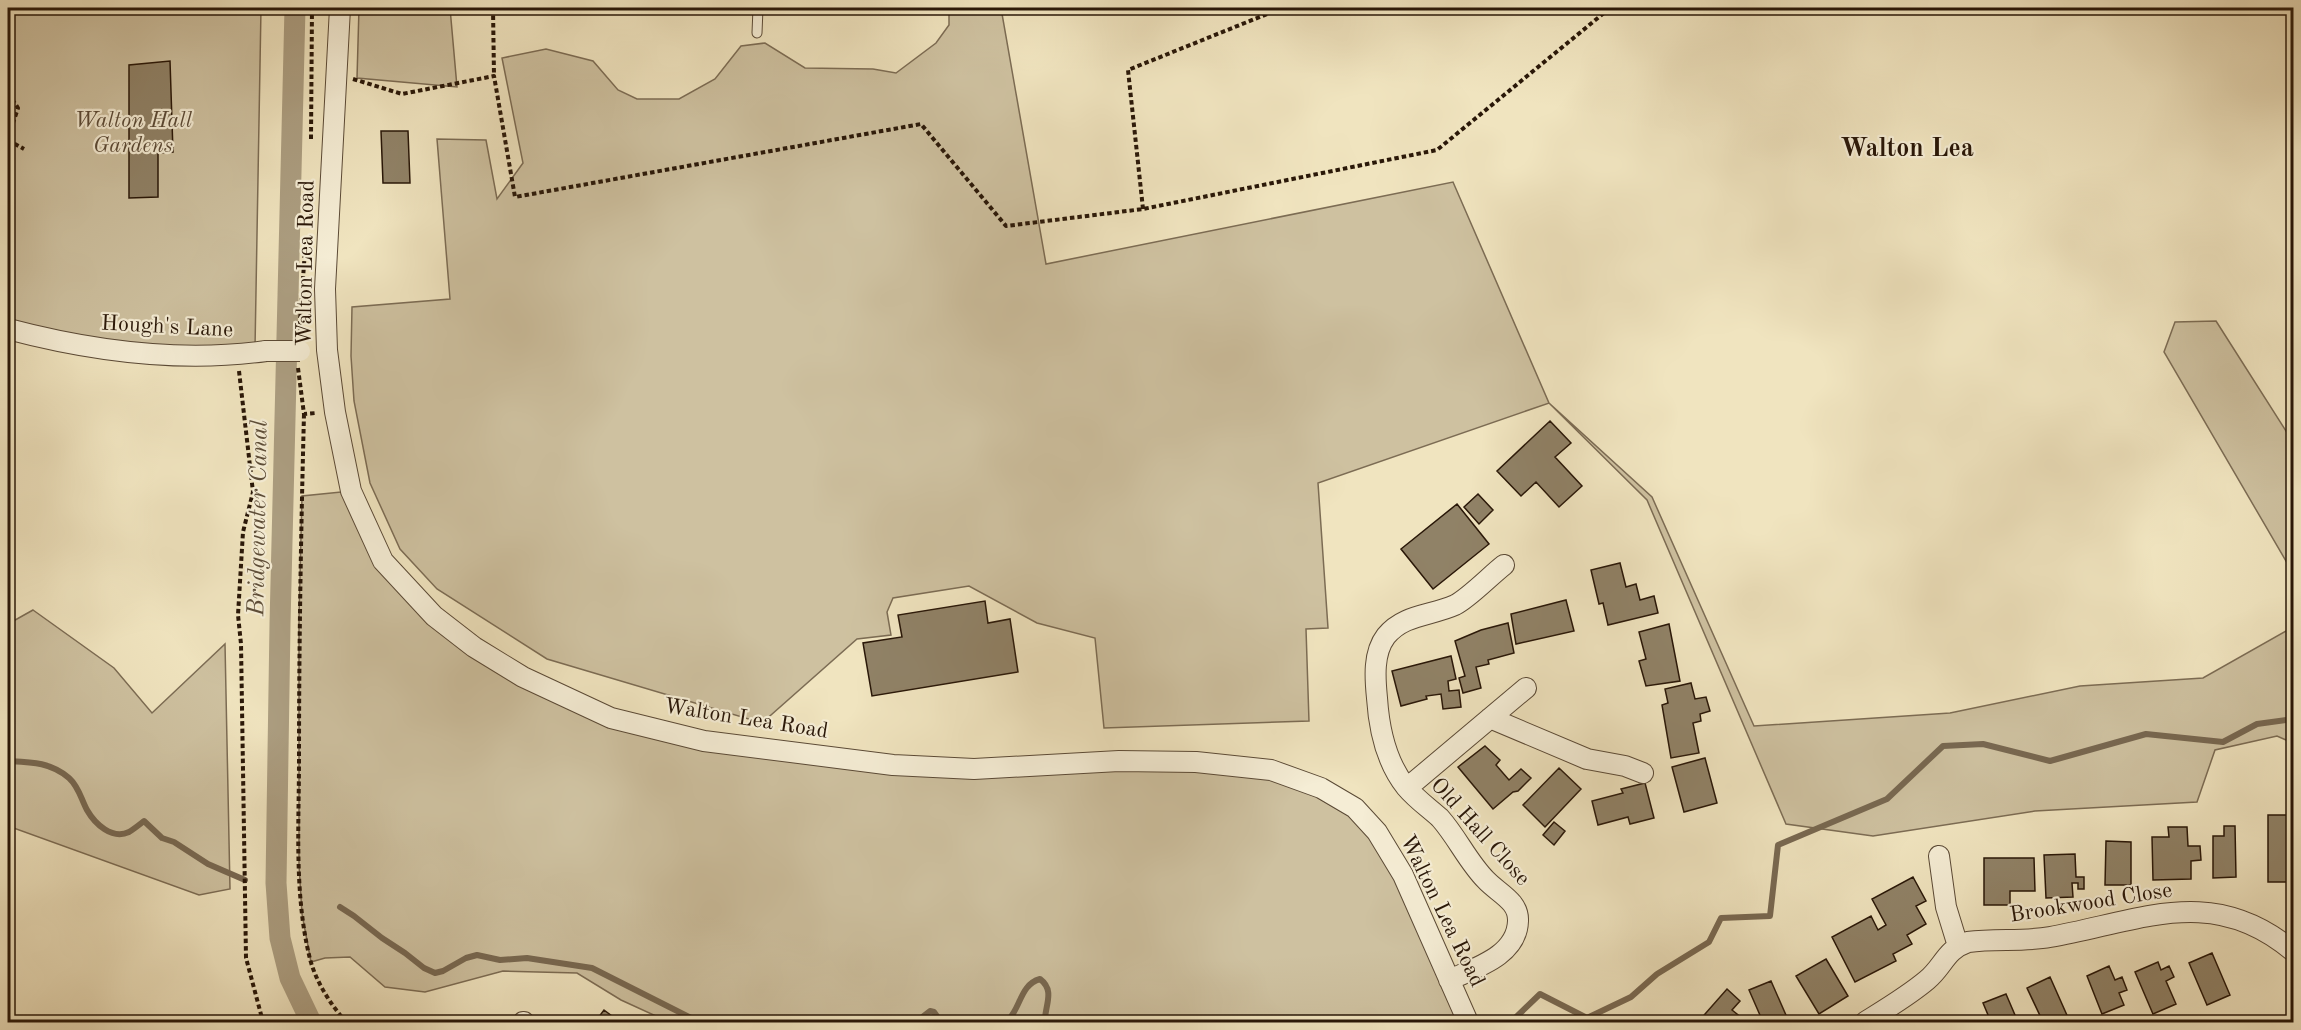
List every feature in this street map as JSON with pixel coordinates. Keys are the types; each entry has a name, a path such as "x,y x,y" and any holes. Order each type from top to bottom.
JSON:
{"street":[{"name":"Walton Lea Road","path":"340,8 325,289 327,350 335,412 351,491 383,561 434,616 474,647 523,677 611,718 704,741 893,765 974,769 1119,761 1196,762 1271,770 1322,788 1355,808 1377,832 1403,875 1468,1023"},
{"name":"Hough's Lane","path":"8,329 74,345 135,353 237,355 266,351 327,350"},
{"name":"Old Hall Close","path":"1449,980 1482,965 1503,952 1514,938 1518,921 1516,907 1486,880 1441,820 1407,788 1392,764 1383,739 1376,685 1378,650 1396,625 1457,604 1504,565"},
{"name":"Old Hall Close","path":"1407,788 1526,688"},
{"path":"1490,718 1587,759 1625,766 1644,773"},
{"path":"1865,1023 1930,978 1949,953 1958,946 1946,907 1939,856"},
{"name":"Brookwood Close","path":"1958,946 1979,941 2040,939 2144,916 2205,912 2245,922 2266,931 2294,952"}],"lane":[{"path":"757,33 758,8"}],"path":[{"path":"493,8 494,76 515,197 921,124 1006,226 1143,209 1437,150 1610,8"},
{"path":"1143,209 1128,70 1282,8"},
{"path":"337,74 402,94 494,76"},
{"path":"8,93 18,108 8,139 24,148"},
{"path":"240,377 253,492 243,532 238,615 241,644 246,958 263,1023"},
{"path":"304,414 299,618 299,865 302,914 311,962 332,1006 346,1023"}],"green space":[{"name":"Walton Hall Gardens","path":"8,8 261,8 255,348 133,346 8,335"},
{"path":"359,8 450,8 457,87 357,78"},
{"path":"949,8 1001,8 1046,264 1453,182 1549,403 1318,483 1328,628 1306,629 1309,721 1104,728 1095,638 1037,623 969,586 893,598 887,612 891,635 857,639 762,723 547,659 437,589 400,549 370,483 354,401 351,356 352,307 450,299 437,139 486,140 497,199 523,163 502,58 546,49 593,61 618,90 637,99 679,99 715,79 741,46 765,43 805,68 873,69 896,73 936,43 949,25"},
{"path":"2216,321 2293,442 2293,573 2164,352 2175,322"},
{"path":"1549,403 1652,497 1754,726 1950,713 2080,686 2203,678 2293,627 2293,743 2277,736 2215,750 2197,802 2035,811 1873,836 1786,824 1647,500"},
{"path":"351,491 383,561 434,616 611,718 893,765 1271,770 1377,832 1468,1022 669,1022 621,1000 577,973 503,971 425,992 385,987 350,957 325,958 311,962 302,914 299,865 299,618 302,496"},
{"path":"33,610 114,668 152,713 225,644 230,889 199,895 8,826 8,624"}],"building":[{"path":"170,61 173,152 158,153 158,197 129,198 129,65"},
{"path":"381,131 408,131 410,183 383,183"},
{"path":"1550,421 1571,443 1555,457 1582,486 1559,507 1536,482 1521,496 1497,471"},
{"path":"1478,494 1493,510 1479,524 1464,507"},
{"path":"1457,504 1489,544 1433,589 1401,549"},
{"path":"1620,563 1626,587 1636,584 1640,600 1654,596 1658,613 1608,625 1603,603 1599,604 1591,570"},
{"path":"1566,600 1574,631 1516,644 1511,614"},
{"path":"985,601 988,623 1010,619 1018,672 872,696 863,643 902,637 898,615"},
{"path":"1508,623 1514,653 1488,660 1489,664 1476,667 1481,688 1463,693 1459,678 1465,676 1455,641 1481,630"},
{"path":"1669,624 1680,681 1646,686 1639,661 1646,659 1639,632"},
{"path":"1451,656 1456,679 1448,681 1449,691 1459,690 1461,707 1443,709 1441,694 1426,696 1427,699 1401,706 1392,671"},
{"path":"1691,683 1695,699 1706,697 1710,711 1700,714 1701,721 1693,723 1699,753 1671,758 1662,705 1668,703 1665,689"},
{"path":"1485,746 1500,760 1496,765 1509,780 1521,769 1531,778 1518,791 1513,792 1493,809 1458,767"},
{"path":"1705,758 1717,803 1684,812 1672,767"},
{"path":"1559,768 1581,789 1545,827 1523,805"},
{"path":"1645,783 1654,818 1630,824 1628,817 1598,825 1592,801 1623,793 1621,789"},
{"path":"2268,815 2294,815 2291,882 2268,882"},
{"path":"1554,822 1565,831 1554,845 1543,835"},
{"path":"2224,826 2235,826 2236,877 2213,878 2213,836 2224,836"},
{"path":"2168,827 2187,827 2188,846 2200,846 2201,860 2191,861 2191,879 2153,880 2152,837 2169,837"},
{"path":"2106,841 2131,842 2131,885 2105,885"},
{"path":"2075,854 2076,877 2084,877 2084,889 2078,889 2078,883 2072,883 2073,897 2046,898 2044,855"},
{"path":"1984,858 2034,858 2035,891 2010,891 2010,905 1984,905"},
{"path":"1913,877 1926,901 1916,906 1926,924 1907,935 1912,944 1893,954 1896,961 1855,982 1832,937 1871,916 1878,930 1886,925 1872,899"},
{"path":"2212,953 2230,995 2207,1005 2189,963"},
{"path":"1826,959 1848,996 1819,1014 1796,976"},
{"path":"2158,962 2161,970 2169,966 2174,977 2166,981 2176,1004 2153,1014 2135,972"},
{"path":"2109,966 2115,980 2122,977 2127,990 2119,993 2124,1005 2102,1014 2087,976"},
{"path":"2050,977 2070,1022 2043,1022 2027,988"},
{"path":"1771,981 1789,1022 1763,1022 1749,990"},
{"path":"1727,989 1740,1001 1732,1010 1747,1022 1698,1022"},
{"path":"2006,994 2018,1022 1991,1022 1983,1003"},
{"path":"604,1010 620,1022 595,1022"}],"waterway":[{"name":"Bridgewater Canal","path":"295,8 276,883 280,938 290,978 311,1022"},
{"path":"1511,1022 1540,994 1587,1018 1631,997 1657,974 1709,942 1721,918 1770,916 1778,845 1887,799 1943,746 1983,744 2050,761 2146,734 2223,742 2257,724 2294,719"},
{"path":"8,761 40,764 62,773 75,785 87,810 95,820 110,832 123,834 144,821 162,838 174,842 208,864 245,880"},
{"path":"340,907 424,968 435,973 477,955 500,960 527,958 592,968 699,1022"},
{"path":"1006,1022 1015,1011 1024,992 1033,982 1040,979 1045,984 1048,994 1045,1022"},
{"path":"916,1022 930,1011 934,1012 941,1022"}],"district":[{"name":"Walton Lea","path":"1907,149"}]}
